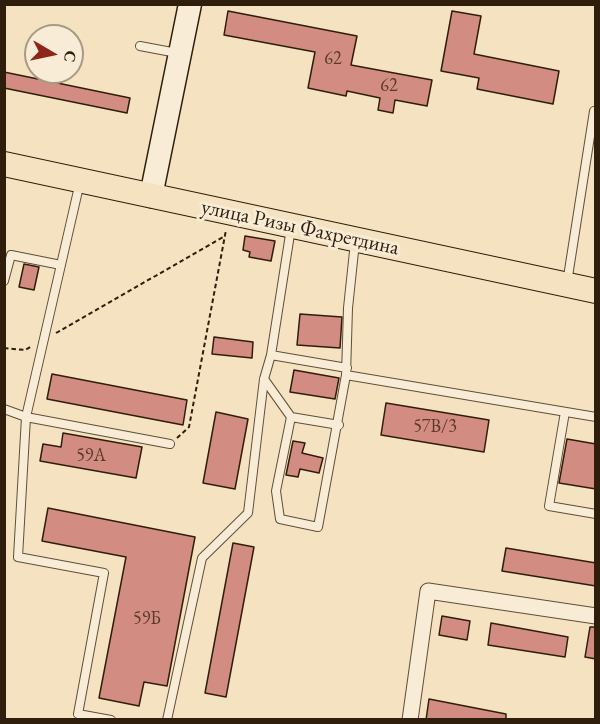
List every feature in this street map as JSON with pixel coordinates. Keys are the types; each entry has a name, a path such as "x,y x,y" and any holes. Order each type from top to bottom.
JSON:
{"main road":[{"name":"улица Ризы Фахретдина","path":"4,164 151,196 227,224 291,226 596,291"}],"street":[{"path":"151,196 190,4"},
{"path":"410,720 428,591 596,616"}],"lane":[{"path":"140,46 180,54"},
{"path":"567,285 594,111"},
{"path":"80,180 26,417 18,557 104,573 78,714 111,720"},
{"path":"167,720 202,558 248,513 264,379 271,356 291,226"},
{"path":"291,417 276,491 280,519 318,527 339,425 346,371 348,308 356,240"},
{"path":"4,281 11,255 61,266"},
{"path":"271,356 596,417"},
{"path":"264,379 291,417 339,425"},
{"path":"4,409 26,417 170,444"},
{"path":"565,412 549,506 596,514"}],"path":[{"path":"4,348 25,350 44,340 227,224"},
{"path":"170,444 189,427 227,224"}],"building":[{"path":"228,11 357,36 351,65 432,80 427,106 395,100 393,113 378,110 380,98 347,91 346,96 308,88 315,52 224,35"},
{"path":"452,11 481,16 474,54 559,71 553,104 477,89 479,78 441,71"},
{"path":"4,72 24,76 24,84 62,84 130,98 127,113 4,88"},
{"path":"245,236 275,241 271,261 249,257 250,252 243,250"},
{"path":"24,264 39,267 34,290 19,287"},
{"path":"300,314 342,317 340,348 297,345"},
{"path":"214,337 253,342 252,358 212,354"},
{"path":"294,370 339,378 335,399 290,392"},
{"path":"52,374 187,400 183,425 47,399"},
{"path":"386,403 489,420 484,452 381,435"},
{"path":"216,412 248,419 235,489 203,483"},
{"path":"63,433 142,447 136,478 40,461 43,444 61,447"},
{"path":"567,439 596,444 596,489 559,483"},
{"path":"293,441 305,443 302,453 323,458 319,473 300,469 298,477 286,475"},
{"path":"48,508 195,537 167,686 144,682 139,706 99,698 126,557 42,541"},
{"path":"233,543 254,547 226,697 205,693"},
{"path":"506,548 596,563 596,586 502,571"},
{"path":"442,616 470,621 467,640 439,635"},
{"path":"491,623 568,637 565,657 488,645"},
{"path":"590,627 596,627 596,659 585,657"},
{"path":"429,699 506,714 506,720 426,720"}]}
